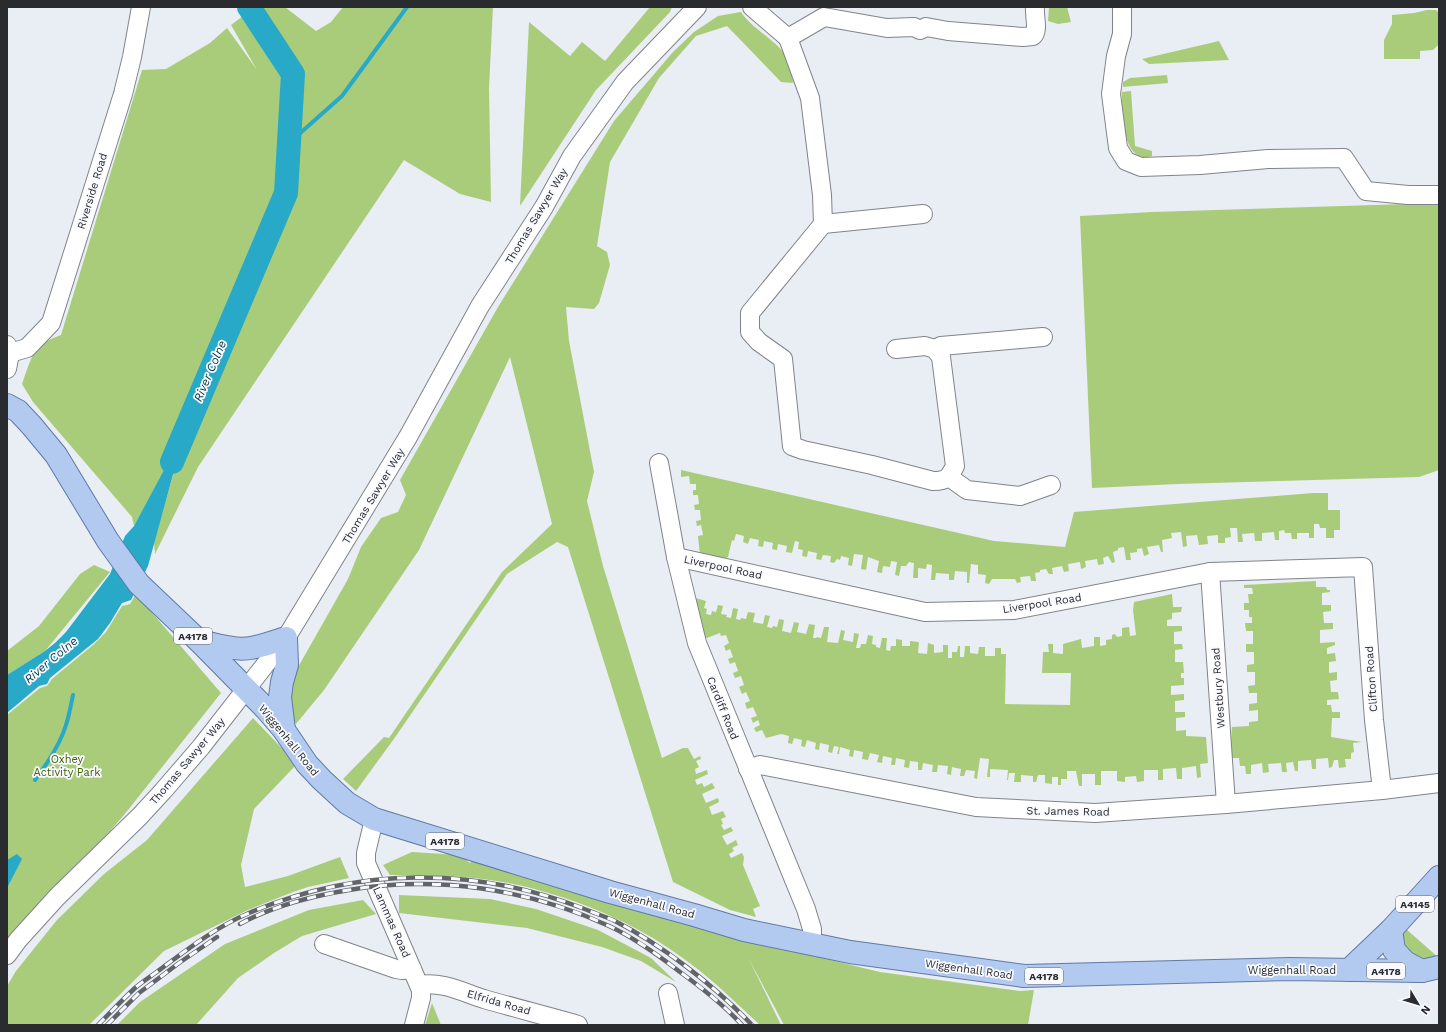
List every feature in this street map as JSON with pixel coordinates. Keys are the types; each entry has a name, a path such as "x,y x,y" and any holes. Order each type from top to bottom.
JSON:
{"main road":[{"name":"Wiggenhall Road","path":"7,404 18,411 56,455 95,520 139,584 199,641 246,689 284,730 307,764 322,780 348,803 374,819 610,892 744,930 850,952 1024,976 1290,969 1431,969"},
{"path":"199,641 242,649 259,646 286,638 287,666 282,682 280,697 284,730"},
{"name":"A4145","path":"1349,970 1391,930 1439,878"},
{"path":"1391,930 1394,950 1405,962 1431,969"}],"street":[{"name":"Riverside Road","path":"8,356 27,348 51,323 123,94 132,57 141,7"},
{"name":"Thomas Sawyer Way","path":"7,955 18,940 57,897 140,816 163,791 200,747 286,638 408,437 480,306 544,207 572,156 626,82 697,7"},
{"path":"752,7 788,38 810,98 822,195 823,224 750,313 750,332 759,342 783,359 792,446 803,450 872,464 933,481 942,481 949,477 954,466 941,357 935,349 925,346 896,349"},
{"path":"788,38 824,17 887,28 914,27 920,30 926,27 948,31 1023,37 1033,36 1036,30 1034,15 1035,7"},
{"path":"1122,7 1122,34 1116,56 1112,94 1118,148 1126,162 1141,167 1200,165 1268,159 1344,158 1366,191 1439,196"},
{"path":"823,224 923,214"},
{"path":"935,349 941,346 1043,337"},
{"name":"Cardiff Road","path":"659,463 676,557 697,643 806,909 812,929 812,944"},
{"path":"949,477 967,490 1020,496 1051,485"},
{"name":"Liverpool Road","path":"676,557 925,612 1014,610 1210,572 1363,567"},
{"name":"Clifton Road","path":"1363,567 1374,720 1382,790"},
{"name":"Westbury Road","path":"1210,572 1226,804"},
{"name":"St. James Road","path":"748,769 760,765 976,807 1095,813 1226,804 1382,790 1439,783"},
{"name":"Lammas Road","path":"374,819 366,852 366,863 419,985 421,998 414,1025"},
{"path":"324,944 396,969 412,969"},
{"name":"Elfrida Road","path":"419,985 430,983 441,984 483,998 578,1025"},
{"path":"668,993 675,1025"}],"green space":[{"path":"255,7 285,7 316,31 331,22 343,7 493,7 489,88 491,202 460,194 404,160 198,467 155,554 154,542 185,434 134,526 132,517 33,402 22,384 34,353 44,343 61,335 142,70 166,69 210,43 227,28 257,70 231,25"},
{"path":"650,7 672,7 670,12 596,90 520,206 529,22 570,56 582,42 605,61"},
{"path":"1049,7 1067,7 1071,22 1058,24 1048,21"},
{"path":"1436,10 1439,13 1439,44 1433,50 1420,51 1420,59 1384,59 1384,40 1392,24 1392,15"},
{"path":"741,12 783,52 787,58 792,73 793,83 781,82 727,26 696,36 659,78 610,162 597,246 607,252 610,265 599,303 594,309 566,307 569,341 594,472 587,501 603,566 662,758 683,748 688,748 694,759 700,756 701,759 696,761 699,767 695,769 696,774 707,770 708,774 695,780 697,785 702,783 704,787 712,783 715,788 702,794 706,803 718,798 719,802 709,807 712,815 723,811 726,817 721,819 723,824 721,825 724,830 731,827 733,831 722,836 727,845 736,840 738,845 732,848 734,851 729,854 731,858 742,853 744,857 743,865 760,906 753,909 756,917 730,910 673,882 568,547 557,542 507,574 396,736 356,791 343,779 384,737 389,738 502,572 552,524 510,357 419,550 324,690 296,724 289,712 289,683 348,579 361,547 381,518 398,512 406,495 400,480 498,307 614,121 673,52 694,32 718,16"},
{"path":"1219,41 1229,60 1149,64 1142,59"},
{"path":"1167,75 1168,83 1123,87 1123,82 1130,78"},
{"path":"1131,91 1135,146 1152,151 1152,156 1149,157 1143,157 1136,154 1130,147 1124,129 1122,92"},
{"path":"1439,203 1439,470 1419,477 1092,488 1080,216 1152,212"},
{"path":"681,470 994,541 1065,547 1074,512 1313,493 1328,493 1328,510 1340,510 1340,530 1334,530 1334,538 1326,538 1326,528 1320,528 1319,524 1314,524 1314,538 1309,538 1309,533 1297,533 1297,539 1292,539 1291,533 1285,533 1284,530 1279,531 1279,540 1275,540 1274,532 1262,533 1262,541 1255,541 1254,533 1242,534 1243,542 1238,542 1237,528 1230,528 1231,537 1225,538 1225,543 1218,543 1218,535 1207,536 1208,544 1199,545 1197,535 1186,536 1187,546 1183,547 1181,532 1171,533 1172,538 1162,540 1163,552 1161,552 1159,545 1147,547 1149,554 1144,556 1142,548 1137,549 1137,552 1130,553 1131,560 1126,560 1124,547 1118,548 1118,550 1113,552 1115,562 1112,563 1108,556 1103,558 1104,564 1098,565 1097,559 1085,561 1086,567 1081,569 1080,562 1068,564 1069,571 1064,572 1062,566 1052,568 1053,574 1049,574 1046,569 1040,570 1040,572 1035,573 1036,581 1031,581 1030,576 1020,577 1021,582 1017,583 1015,579 992,579 989,584 985,583 986,575 978,574 978,565 971,564 969,583 967,583 967,572 955,571 954,580 949,580 949,574 936,573 935,580 931,580 932,565 927,564 926,569 918,568 918,578 913,578 914,563 909,562 906,566 901,566 899,576 895,575 897,562 891,561 890,567 883,566 882,573 877,572 879,561 868,557 866,570 861,569 863,555 854,554 852,566 848,565 849,558 841,556 840,560 837,559 834,563 830,562 831,556 823,555 821,560 816,559 817,553 808,551 807,557 802,556 803,550 798,549 799,542 795,541 792,553 786,552 787,546 778,544 777,550 772,549 773,543 764,541 763,547 758,546 759,540 750,538 748,544 743,542 744,536 736,534 734,541 732,540 728,557 721,560 700,555 698,536 703,535 701,525 697,526 696,521 701,520 700,510 695,510 694,505 699,504 698,495 693,495 693,490 696,490 696,484 690,484 689,476 681,477"},
{"path":"94,565 110,572 45,651 7,675 7,651 39,626 80,574"},
{"path":"1316,581 1316,587 1326,587 1327,590 1330,590 1330,592 1322,593 1322,605 1331,605 1331,611 1323,612 1324,623 1333,623 1333,629 1320,630 1320,643 1335,642 1335,645 1327,648 1327,654 1335,653 1336,661 1329,662 1329,673 1337,672 1337,680 1330,681 1331,692 1338,692 1339,699 1327,700 1327,705 1331,705 1332,712 1340,712 1340,718 1332,718 1331,737 1362,742 1353,743 1354,752 1351,753 1351,759 1345,759 1346,767 1339,768 1338,760 1334,760 1332,767 1329,768 1328,758 1316,759 1316,769 1312,769 1311,760 1298,761 1298,771 1295,771 1293,762 1286,763 1287,772 1282,772 1281,763 1268,764 1269,772 1263,773 1262,763 1251,765 1251,774 1246,774 1245,766 1240,766 1239,758 1230,758 1232,727 1249,726 1249,722 1258,721 1258,710 1249,711 1249,704 1257,703 1257,693 1249,693 1248,686 1255,685 1255,672 1247,672 1247,665 1254,664 1254,652 1246,652 1246,644 1253,644 1253,631 1246,631 1245,623 1252,623 1252,617 1249,617 1249,610 1244,610 1244,603 1249,603 1248,594 1253,594 1252,588 1244,588 1244,585"},
{"name":"Oxhey Activity Park","path":"136,594 221,693 124,815 75,871 7,944 7,715 40,688 47,686 52,679 93,645 106,632 122,606 130,604"},
{"path":"1172,594 1173,607 1182,607 1181,612 1172,613 1172,619 1167,620 1167,626 1182,626 1182,631 1174,632 1174,644 1182,644 1183,649 1175,650 1175,662 1183,662 1184,673 1181,673 1181,678 1184,678 1184,685 1171,686 1171,695 1184,694 1184,700 1175,701 1175,712 1185,712 1185,717 1176,718 1176,731 1186,730 1186,736 1206,737 1208,763 1200,764 1201,777 1197,778 1196,766 1182,768 1182,779 1177,779 1176,768 1163,769 1163,780 1158,780 1158,770 1144,770 1144,781 1137,782 1136,776 1125,777 1125,782 1117,781 1117,771 1101,771 1101,785 1095,785 1095,774 1082,774 1082,786 1079,786 1076,771 1067,771 1067,779 1061,779 1061,785 1058,785 1058,777 1052,777 1052,784 1045,783 1045,775 1038,775 1036,782 1033,782 1033,776 1021,775 1021,782 1014,782 1015,773 1009,773 1007,780 1008,770 990,769 990,777 987,777 989,759 980,758 977,779 974,778 975,771 966,770 964,776 960,776 961,769 952,767 951,775 947,774 948,766 938,765 937,772 932,772 933,765 923,763 922,770 918,770 918,762 910,761 909,768 904,767 905,760 896,758 895,765 891,765 892,758 883,756 882,763 877,762 879,755 870,753 868,760 862,759 863,752 854,750 853,757 849,756 850,750 840,747 839,754 837,754 839,747 834,746 832,753 828,752 829,745 820,743 819,750 815,749 816,743 807,740 805,747 801,746 802,740 794,738 792,744 788,743 789,736 781,734 766,738 762,730 756,732 754,728 760,725 758,720 753,723 751,718 757,716 753,707 747,709 745,703 750,701 746,692 742,694 739,687 744,685 741,676 735,678 733,673 738,671 735,662 730,664 728,659 733,657 730,649 726,651 724,646 729,643 726,635 721,636 720,633 704,639 692,597 706,601 704,608 707,609 706,614 711,615 712,611 716,612 718,605 723,606 721,614 727,615 726,617 731,618 733,608 738,609 736,619 740,620 741,618 746,619 748,612 755,613 753,622 763,624 765,615 770,616 767,627 777,627 779,619 784,620 782,631 791,633 794,622 799,623 797,632 806,634 809,624 815,625 813,638 821,638 824,627 829,627 827,642 838,643 841,630 845,631 843,640 853,642 854,633 859,634 856,648 860,648 861,644 866,644 868,635 873,636 872,644 880,648 882,638 887,638 886,650 890,651 891,646 896,646 896,639 902,640 902,646 910,646 910,641 919,642 918,653 927,654 928,643 934,645 934,653 943,652 943,645 948,645 948,658 952,658 952,652 957,652 958,646 960,646 960,657 964,657 965,646 970,646 970,653 978,654 979,647 985,647 985,656 995,656 995,648 1001,648 1001,654 1006,654 1005,704 1070,705 1071,673 1042,673 1043,652 1049,652 1048,644 1053,644 1053,653 1063,654 1063,644 1081,639 1082,648 1094,646 1094,637 1100,637 1100,646 1106,645 1106,640 1112,639 1112,635 1115,634 1117,637 1122,636 1122,628 1129,627 1130,636 1136,635 1133,610 1134,602"},
{"path":"253,718 297,764 254,809 241,865 245,887 288,876 340,857 349,878 308,887 293,892 248,910 164,951 89,1025 7,1025 7,986 16,971 57,920 104,874 147,840"},
{"path":"412,852 459,855 470,863 474,858 739,938 880,972 1020,991 1034,990 1028,1025 784,1025 749,959 781,1025 760,1025 711,980 680,956 644,933 585,905 523,886 490,880 440,876 390,875 383,865"},
{"path":"399,895 490,899 536,909 598,930 651,958 676,982 641,961 602,947 527,928 399,913"},
{"path":"363,900 376,914 302,936 274,953 238,978 196,1025 117,1025 140,1002 225,944 309,910"},
{"path":"1406,929 1439,958 1427,963 1404,951 1402,934"},
{"path":"432,1003 441,1025 425,1025"}],"water":[{"path":"185,431 148,566 131,600 122,603 98,639 50,678 47,684 39,686 7,713 7,675 55,643 66,632 110,574 125,536 134,526"},
{"path":"17,854 22,859 7,888 7,860"}],"waterway":[{"name":"River Colne","path":"172,462 286,193 293,74 249,7"},
{"path":"289,143 342,96 407,7"},
{"path":"35,780 57,747 67,722 73,695"}],"railway":[{"path":"98,1025 141,983 204,938 237,918 290,898 331,887 373,880 415,878 457,879 499,885 541,894 613,920 650,941 687,967 737,1010 752,1025"},
{"path":"240,924 279,907 321,895 382,886 415,884 449,885 482,888 514,894 578,913 609,926 637,941 705,991 742,1025"},
{"path":"107,1025 139,993 217,937"}]}
